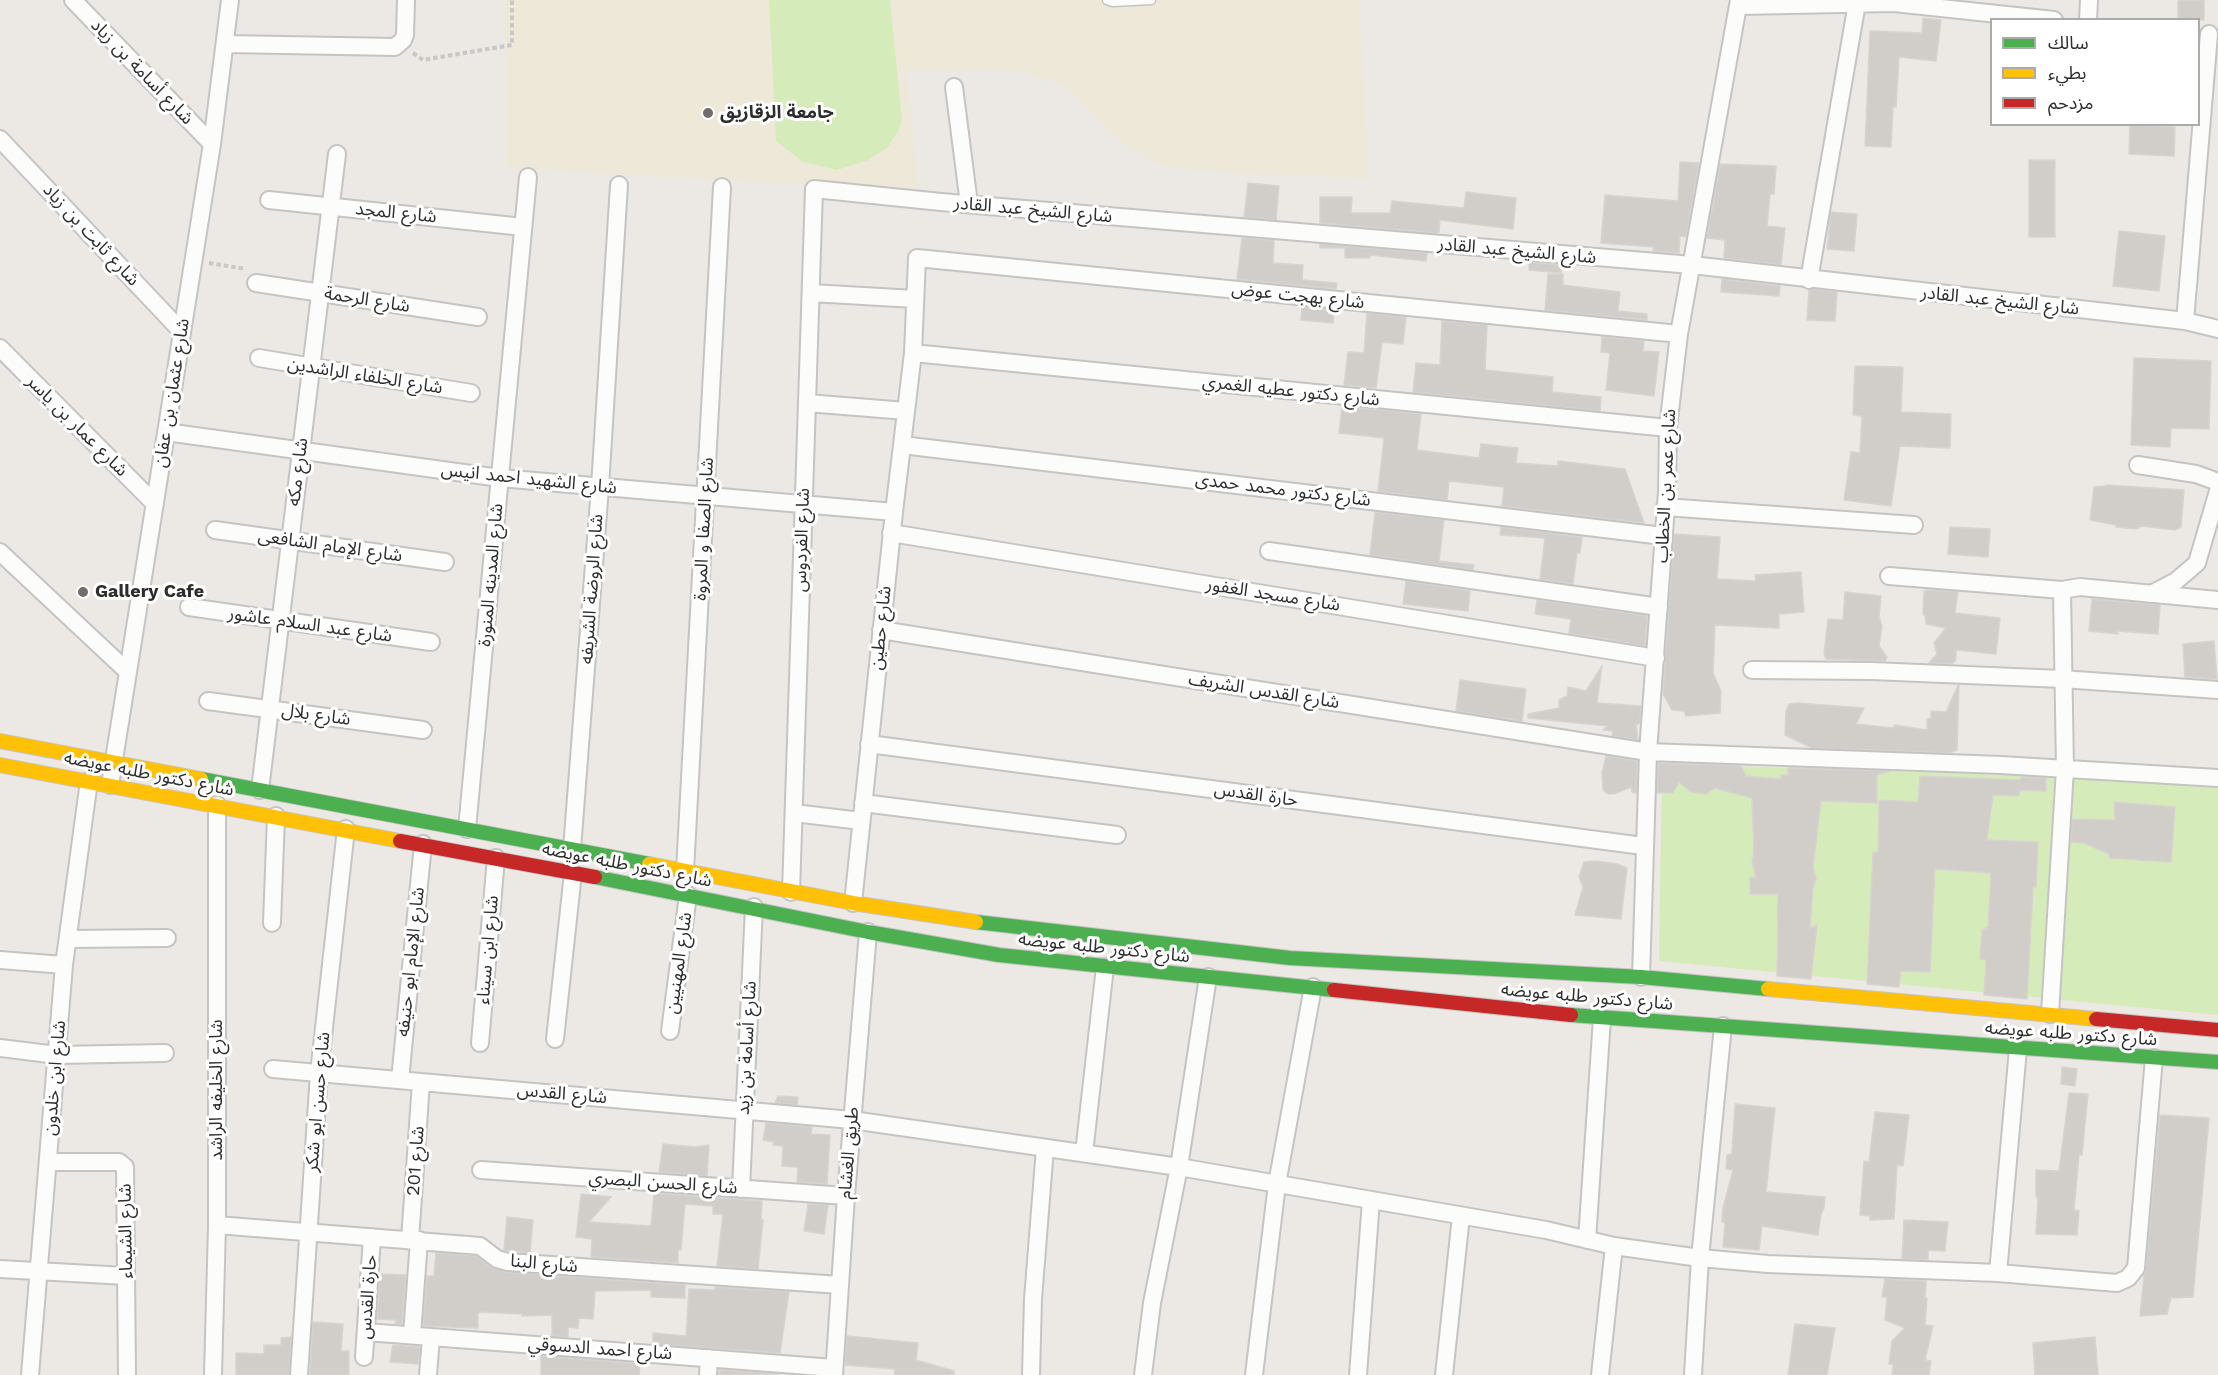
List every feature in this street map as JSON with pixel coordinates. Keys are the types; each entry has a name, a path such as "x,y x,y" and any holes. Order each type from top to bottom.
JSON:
{"street":[{"name":"شارع أسامة بن زياد","path":"73,0 212,144"},
{"name":"شارع عثمان بن عفان","path":"110,785 212,144 231,0"},
{"path":"226,44 389,48 399,45 405,35 406,0"},
{"path":"2088,18 2089,0"},
{"path":"1739,3 1894,1 2010,7 2047,18"},
{"name":"شارع عمر بن الخطاب","path":"1641,977 1643,846 1668,429 1679,334 1739,3"},
{"path":"1809,280 1857,3"},
{"path":"2185,321 2208,34"},
{"path":"954,87 969,204"},
{"name":"شارع ثابت بن زياد","path":"0,139 182,332"},
{"name":"شارع مكه","path":"260,790 337,154"},
{"name":"شارع المدينه المنورة","path":"466,829 528,177"},
{"name":"شارع الروضة الشريفه","path":"572,849 600,487 619,185"},
{"name":"شارع الصفا و المروة","path":"685,872 722,187"},
{"name":"شارع الشيخ عبد القادر","path":"814,189 1692,265 2185,321 2218,329"},
{"name":"شارع الفردوس","path":"791,892 814,189"},
{"name":"شارع المجد","path":"269,200 524,226"},
{"name":"شارع حطين","path":"853,903 891,532 913,353 917,258"},
{"name":"شارع بهجت عوض","path":"917,258 1679,334"},
{"name":"شارع الرحمة","path":"256,283 478,317"},
{"path":"811,293 915,299"},
{"name":"شارع عمار بن ياسر","path":"0,348 154,504"},
{"name":"شارع دكتور عطيه الغمري","path":"913,353 1668,429"},
{"name":"شارع الخلفاء الراشدين","path":"259,358 471,393"},
{"path":"807,403 906,411"},
{"name":"شارع الشهيد احمد انيس","path":"166,432 500,478 894,512"},
{"name":"شارع دكتور محمد حمدى","path":"902,445 1663,536"},
{"path":"2138,465 2196,474 2218,482"},
{"path":"2151,594 2176,581 2196,563 2218,491"},
{"path":"1665,507 1914,525"},
{"name":"شارع الإمام الشافعى","path":"215,530 445,562"},
{"name":"شارع مسجد الغفور","path":"891,532 1656,658"},
{"path":"1269,551 1659,607"},
{"path":"0,552 128,672"},
{"path":"1889,576 2062,590 2080,587 2218,600"},
{"path":"2050,1014 2065,769 2062,590"},
{"name":"شارع عبد السلام عاشور","path":"189,607 431,642"},
{"name":"شارع القدس الشريف","path":"881,630 1648,752 2065,769 2218,778"},
{"path":"1752,670 1872,670 2062,679 2218,690"},
{"name":"شارع بلال","path":"208,700 423,730"},
{"name":"شارع دكتور طلبه عويضه","path":"0,741 791,892 1008,927 1290,958 1641,977 1829,1000 2050,1014 2218,1030"},
{"name":"حارة القدس","path":"869,744 1643,846"},
{"name":"شارع دكتور طلبه عويضه","path":"0,765 423,843 754,907 868,932 999,955 1602,1018 1723,1026 1827,1029 2018,1049 2218,1062"},
{"name":"شارع ابن خلدون","path":"30,1375 64,966 89,781"},
{"path":"863,803 1117,835"},
{"name":"شارع الخليفه الراشد","path":"213,1375 217,1225 217,805"},
{"path":"794,813 861,821"},
{"path":"272,923 276,816"},
{"name":"شارع حسن ابو شكر","path":"299,1375 319,1073 346,829"},
{"name":"شارع الإمام ابو حنيفه","path":"399,1080 423,843"},
{"name":"شارع ابن سيناء","path":"480,1043 496,858"},
{"path":"555,1039 573,873"},
{"name":"شارع المهنيين","path":"670,1031 688,895"},
{"name":"شارع أسامة بن زيد","path":"741,1188 754,907"},
{"name":"طريق الغشام","path":"834,1371 868,932"},
{"path":"68,939 167,938"},
{"path":"0,960 64,966"},
{"path":"1084,1153 1105,967"},
{"path":"1143,1375 1152,1303 1179,1167 1208,977"},
{"path":"1254,1375 1277,1184 1313,987"},
{"path":"1587,1240 1602,1018"},
{"path":"1693,1375 1700,1258 1723,1026"},
{"path":"0,1048 57,1055 165,1053"},
{"path":"1998,1273 2018,1049"},
{"name":"شارع القدس","path":"273,1069 852,1120 1179,1167 1546,1230 1614,1246 1700,1258 1768,1264 1998,1273 2117,1283 2128,1278 2136,1268 2154,1058"},
{"name":"شارع 201","path":"412,1335 421,1082"},
{"path":"1030,1375 1033,1299 1045,1148"},
{"name":"شارع الشيماء","path":"48,1162 119,1162 123,1164 127,1375"},
{"name":"شارع الحسن البصري","path":"480,1170 846,1196"},
{"path":"1358,1375 1371,1200"},
{"path":"1444,1375 1461,1216"},
{"name":"شارع البنا","path":"217,1225 480,1246 497,1259 508,1262 840,1285"},
{"name":"حارة القدس","path":"364,1357 372,1236"},
{"path":"1600,1375 1614,1246"},
{"path":"0,1269 126,1276"},
{"name":"شارع احمد الدسوقي","path":"366,1332 709,1358 834,1371"},
{"path":"428,1375 431,1336"},
{"path":"708,1375 709,1358"}],"lane":[{"path":"1107,0 1113,2 1151,0"}],"path":[{"path":"399,45 423,60 512,45 512,0"},
{"path":"193,261 255,271 256,283"}],"shaded area":[{"name":"جامعة الزقازيق","path":"506,0 1359,0 1369,179 1188,170 1158,164 1122,142 1064,85 1014,70 906,70 919,191 506,168"}],"green space":[{"path":"769,0 890,0 902,119 899,130 887,148 868,160 837,170 803,162 776,141"},
{"path":"1662,764 2218,781 2218,1015 1659,961"}],"building":[{"path":"2178,0 2204,0 2204,20 2178,18"},
{"path":"1923,18 1941,20 1936,61 1899,57 1891,147 1865,146 1870,31 1922,33"},
{"path":"2130,126 2175,127 2174,156 2129,154"},
{"path":"2029,160 2055,160 2055,237 2029,237"},
{"path":"1680,162 1699,163 1686,237 1680,236 1679,253 1653,251 1654,247 1601,243 1605,195 1678,201"},
{"path":"1720,164 1776,166 1774,194 1770,194 1767,226 1785,228 1781,265 1724,258 1725,240 1707,238"},
{"path":"1248,183 1279,186 1276,220 1244,217"},
{"path":"1466,192 1516,198 1513,229 1440,220 1439,232 1435,233 1320,223 1320,197 1352,197 1351,213 1390,213 1392,201 1464,208"},
{"path":"1831,212 1857,214 1854,251 1827,249"},
{"path":"2119,231 2165,236 2159,291 2113,286"},
{"path":"1242,238 1274,240 1273,263 1303,265 1302,280 1337,283 1336,289 1237,279"},
{"path":"1320,244 1427,253 1426,261 1370,255 1370,258 1345,258 1345,248 1320,248"},
{"path":"1529,262 1562,265 1561,273 1529,270"},
{"path":"1548,274 1563,274 1563,285 1620,292 1618,311 1647,314 1647,320 1545,310"},
{"path":"1722,279 1780,286 1779,296 1721,292"},
{"path":"1809,290 1837,292 1835,321 1807,320"},
{"path":"1302,307 1334,310 1333,323 1301,320"},
{"path":"1367,313 1406,317 1403,344 1382,342 1376,388 1344,385 1348,352 1364,353"},
{"path":"1442,321 1487,325 1485,370 1553,377 1552,392 1601,397 1600,411 1413,392 1416,363 1440,365"},
{"path":"1602,337 1644,341 1643,351 1659,352 1654,396 1606,390 1610,353 1601,352"},
{"path":"2134,358 2211,361 2209,429 2171,428 2170,447 2131,445"},
{"path":"1855,366 1903,367 1901,412 1951,414 1950,448 1900,446 1891,506 1844,500 1851,452 1860,453 1862,416 1853,415"},
{"path":"1342,406 1421,414 1417,450 1479,458 1481,444 1518,448 1516,463 1558,466 1558,461 1625,469 1644,523 1502,506 1504,487 1449,481 1447,500 1378,491 1384,438 1339,433"},
{"path":"2106,485 2184,490 2181,527 2175,530 2142,526 2136,529 2116,527 2116,525 2090,520 2094,487"},
{"path":"1375,512 1444,520 1439,561 1474,565 1473,570 1370,555"},
{"path":"1501,527 1582,537 1580,553 1577,553 1573,584 1540,579 1545,538 1500,535"},
{"path":"1950,527 1990,529 1988,557 1948,554"},
{"path":"1674,534 1720,537 1717,579 1756,581 1755,575 1801,572 1804,612 1779,614 1779,628 1715,625 1713,673 1721,691 1720,713 1686,716 1684,711 1672,710 1663,694"},
{"path":"1406,581 1470,591 1468,611 1403,604"},
{"path":"1924,591 1958,592 1955,613 2000,618 1996,654 1956,650 1956,660 1952,664 1929,663 1937,654 1934,643 1946,628 1926,624 1923,614"},
{"path":"1845,592 1881,596 1879,617 1882,626 1879,646 1887,657 1885,661 1826,659 1824,654 1828,619 1843,620"},
{"path":"2092,599 2160,605 2158,634 2089,631"},
{"path":"1537,600 1647,616 1645,646 1569,633 1571,619 1535,614"},
{"path":"2214,641 2217,679 2185,677 2183,644"},
{"path":"1602,666 1597,703 1641,706 1640,723 1636,725 1638,740 1612,736 1613,731 1603,730 1608,726 1528,718 1528,714 1559,708 1559,700 1567,696 1568,687 1586,691"},
{"path":"1460,680 1526,689 1522,721 1456,711"},
{"path":"1958,685 1957,750 1949,753 1812,748 1785,735 1786,711 1789,704 1797,703 1864,708 1856,724 1893,728 1895,725 1927,730 1927,719 1931,718 1931,711 1946,712"},
{"path":"1606,756 1637,761 1636,793 1632,792 1631,787 1614,794 1608,794 1603,790 1602,773"},
{"path":"1658,763 1741,766 1746,776 1781,779 1781,775 1788,775 1788,768 1890,771 1877,775 1877,803 1821,801 1813,867 1816,878 1810,928 1817,925 1811,979 1777,976 1778,894 1750,894 1750,877 1756,878 1752,861 1754,855 1752,798 1715,788 1706,794 1691,792 1679,782 1673,793 1657,793"},
{"path":"1920,776 2020,780 2021,777 2046,778 2046,791 2020,790 2019,796 1993,795 1987,840 2038,842 2036,887 2033,887 2027,999 1984,995 1986,960 1980,959 1982,930 1988,927 1991,873 1935,869 1930,972 1901,971 1899,987 1867,984 1873,852 1878,852 1879,800 1918,802"},
{"path":"2114,802 2175,807 2171,862 2109,858 2109,854 2084,843 2071,842 2072,819 2115,820"},
{"path":"1596,861 1627,868 1621,919 1575,915 1583,887 1579,877 1584,862"},
{"path":"2062,1067 2077,1069 2075,1086 2061,1084"},
{"path":"2069,1093 2088,1094 2074,1210 2079,1211 2077,1235 2036,1234 2038,1197 2036,1197 2036,1170 2059,1171"},
{"path":"778,1096 798,1097 797,1105 775,1103"},
{"path":"1735,1104 1775,1108 1766,1192 1825,1197 1818,1235 1762,1226 1759,1250 1723,1247 1725,1223 1722,1222 1723,1208 1733,1170 1726,1169 1727,1155 1732,1154"},
{"path":"1875,1112 1909,1115 1903,1166 1897,1165 1894,1219 1870,1220 1870,1216 1860,1215 1864,1161 1869,1162"},
{"path":"2160,1115 2209,1118 2193,1297 2171,1298 2167,1314 2140,1316 2146,1269"},
{"path":"766,1123 812,1127 811,1134 830,1135 827,1184 797,1182 798,1167 782,1166 783,1146 773,1145 774,1142 763,1140"},
{"path":"663,1144 695,1147 709,1145 707,1176 659,1172"},
{"path":"654,1193 762,1201 761,1220 763,1220 758,1269 717,1266 723,1214 713,1214 713,1206 685,1204 678,1263 591,1257 592,1239 576,1237 581,1194 611,1197 589,1222 651,1226"},
{"path":"808,1204 828,1205 824,1234 804,1231"},
{"path":"507,1217 533,1220 530,1253 504,1250"},
{"path":"1904,1220 1948,1222 1945,1251 1928,1250 1928,1260 1902,1259"},
{"path":"436,1253 476,1256 491,1268 507,1272 685,1285 685,1298 651,1297 651,1290 595,1291 593,1319 579,1318 578,1328 568,1327 568,1337 552,1336 552,1315 522,1316 522,1314 478,1312 478,1328 423,1326 427,1276 434,1276"},
{"path":"380,1274 406,1275 402,1324 395,1324 396,1320 377,1319"},
{"path":"1885,1279 1926,1281 1925,1325 1933,1326 1925,1360 1931,1361 1929,1375 1892,1375 1893,1364 1889,1364 1892,1341 1905,1328 1885,1320 1887,1297 1882,1297"},
{"path":"715,1287 789,1292 780,1353 653,1344 653,1333 686,1336 689,1289 715,1290"},
{"path":"313,1322 343,1324 341,1351 349,1351 349,1375 310,1375"},
{"path":"1795,1324 1835,1328 1827,1375 1788,1375"},
{"path":"847,1336 918,1343 916,1360 954,1371 954,1375 894,1375 895,1369 845,1365"},
{"path":"291,1337 289,1375 236,1375 236,1353 264,1354 264,1345 281,1345 281,1338"},
{"path":"2095,1337 2098,1375 2035,1375 2033,1343"},
{"path":"393,1345 420,1347 418,1364 390,1362"},
{"path":"541,1356 640,1364 639,1375 541,1375"},
{"path":"719,1370 778,1374 719,1375"}],"traffic: fast":[{"path":"201,779 649,864"},
{"path":"595,877 868,932 999,955 1334,990"},
{"path":"976,922 1290,958 1641,977 1768,989"},
{"path":"1571,1015 2218,1062"}],"traffic: slow":[{"path":"0,741 201,779"},
{"path":"0,765 400,841"},
{"path":"649,864 853,903 976,922"},
{"path":"1768,989 2096,1019"}],"traffic: jam":[{"path":"400,841 595,877"},
{"path":"1334,990 1571,1015"},
{"path":"2096,1019 2218,1030"}],"place":[{"name":"جامعة الزقازيق","path":"708,113"},
{"name":"Gallery Cafe","path":"83,592"}]}
